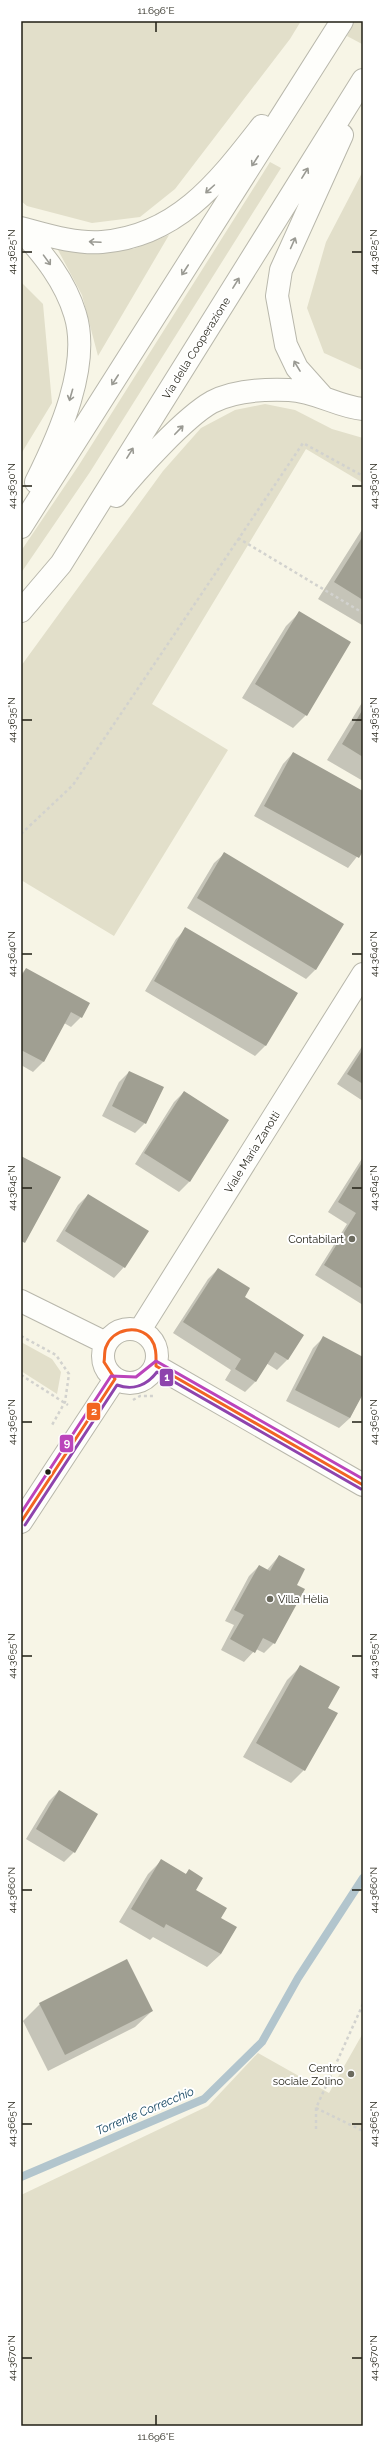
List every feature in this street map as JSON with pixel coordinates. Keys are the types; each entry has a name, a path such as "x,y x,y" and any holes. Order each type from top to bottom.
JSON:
{"main road":[{"path":"21,527 332,40 342,21"},
{"path":"21,229 66,240 102,242 146,233 183,213 217,183 332,40"},
{"name":"Via della Cooperazione","path":"21,611 56,570 363,80"},
{"path":"322,396 297,368 286,345 277,296 281,270 363,89"},
{"path":"21,229 43,254 59,276 75,314 80,348 72,395 46,463 21,512"},
{"path":"21,624 56,570 127,483 193,415 212,402 240,392 290,390 322,396 352,408 363,409"},
{"name":"Viale Maria Zanotti","path":"140,1330 363,974"},
{"path":"21,1301 106,1343"},
{"path":"124,1329 140,1330 151,1338 157,1350 156,1366 142,1381 133,1383 115,1378 104,1362 106,1343 115,1333 124,1329"},
{"path":"156,1366 363,1485"},
{"path":"21,1522 115,1378"}],"path":[{"path":"21,834 73,785 303,443 363,476"},
{"path":"238,538 363,613"},
{"path":"21,1336 56,1355 69,1374 65,1402 21,1375"},
{"path":"316,2132 316,2108 363,2004"},
{"path":"316,2108 363,2131"}],"shaded area":[{"path":"21,21 301,21 290,39 175,189 140,217 92,223 27,206 21,201"},
{"path":"355,21 363,21 362,44 347,36"},
{"path":"270,162 281,168 90,472 21,573 21,551 79,465"},
{"path":"363,171 362,370 324,353 307,308 326,242"},
{"path":"169,235 98,356 82,295 58,250 133,249"},
{"path":"21,282 43,304 52,403 21,454"},
{"path":"265,404 295,410 332,429 363,438 363,483 306,449 152,704 228,750 114,936 21,880 21,666 163,471 201,428 235,410"},
{"path":"21,1342 52,1359 61,1372 57,1394 21,1371"},
{"path":"363,2033 363,2426 21,2426 21,2195 208,2106 258,2053 329,2093"}],"building":[{"path":"363,536 363,600 334,582"},
{"path":"299,611 351,642 307,716 255,684"},
{"path":"363,709 363,757 342,744"},
{"path":"293,752 363,791 363,851 359,858 264,806"},
{"path":"224,852 344,924 316,970 197,898"},
{"path":"185,927 298,993 266,1046 154,981"},
{"path":"26,968 90,1003 82,1018 71,1012 44,1062 21,1050 21,977"},
{"path":"363,1049 363,1084 347,1074"},
{"path":"129,1071 164,1087 146,1124 112,1106"},
{"path":"184,1091 229,1120 190,1182 144,1153"},
{"path":"21,1156 61,1177 25,1243 21,1241"},
{"path":"363,1161 363,1289 324,1265 356,1213 338,1202"},
{"path":"88,1194 149,1231 125,1268 65,1231"},
{"path":"218,1268 250,1288 245,1297 304,1335 288,1360 275,1352 256,1382 235,1369 241,1359 183,1322"},
{"path":"323,1336 363,1357 363,1394 350,1418 295,1390"},
{"name":"Villa Hèlia","path":"279,1555 305,1569 297,1585 305,1589 275,1644 263,1638 255,1653 230,1639 244,1615 234,1610 259,1565 270,1571"},
{"path":"300,1665 340,1687 328,1708 338,1713 305,1771 256,1743"},
{"path":"59,1790 98,1814 75,1853 36,1829"},
{"path":"161,1859 186,1874 189,1869 203,1878 196,1890 227,1908 221,1918 237,1927 221,1954 166,1924 164,1928 131,1909"},
{"path":"127,1959 153,2011 65,2055 39,2003"}],"waterway":[{"name":"Torrente Correcchio","path":"21,2177 204,2099 262,2042 298,1978 363,1878"}],"transit line":[{"name":"2","path":"21,1522 115,1379 104,1362 105,1349 109,1341 114,1336 127,1330 140,1331 151,1339 155,1349 156,1366 363,1485"},
{"name":"9","path":"21,1513 111,1376 136,1377 156,1361 363,1479"},
{"name":"1","path":"25,1525 117,1385 123,1387 139,1386 153,1377 157,1372 361,1489"}],"place":[{"name":"Contabilart","path":"352,1239"},
{"name":"Villa Hèlia","path":"270,1599"},
{"name":"Centro sociale Zolino","path":"351,2074"}]}
